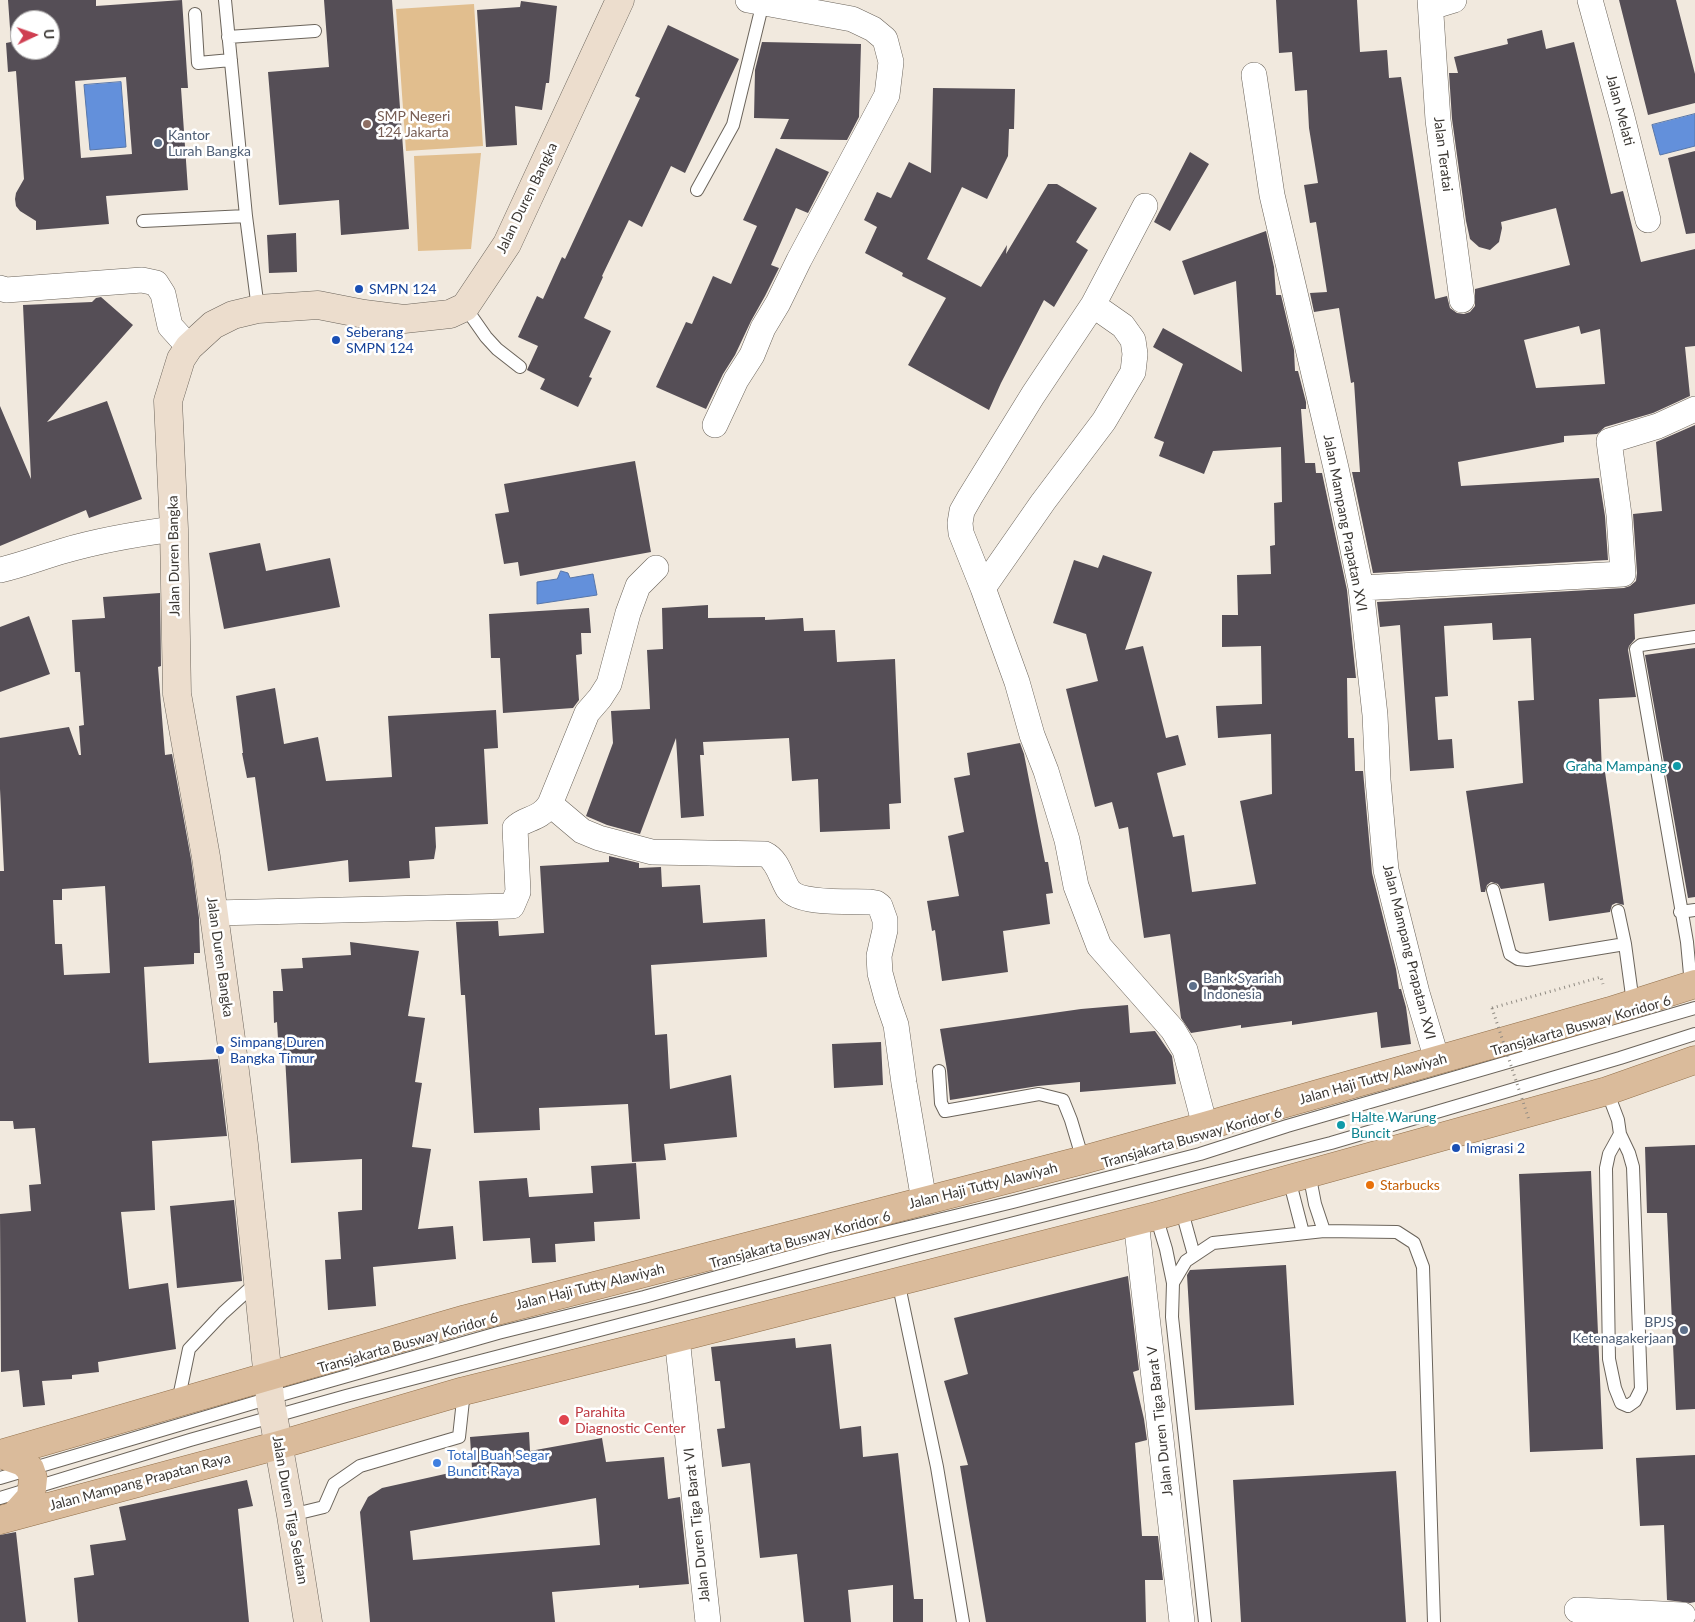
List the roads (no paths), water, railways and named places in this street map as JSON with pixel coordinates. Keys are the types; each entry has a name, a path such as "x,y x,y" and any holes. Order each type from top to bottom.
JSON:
{"main road":[{"name":"Jalan Haji Tutty Alawiyah","path":"270,1397 466,1319 1083,1160 1622,1007 1694,992"},
{"path":"279,1445 464,1391 1158,1215 1607,1091 1695,1060"},
{"path":"0,1454 178,1402 270,1397"},
{"name":"Jalan Mampang Prapatan Raya","path":"5,1511 279,1445"},
{"path":"0,1454 23,1462 31,1479 31,1497 5,1511"}],"street":[{"name":"Jalan Duren Bangka","path":"270,1397 243,1136 214,913 177,694 174,529 168,401 181,359 189,347 213,325 233,316 258,309 318,305 404,319 450,314 465,307 507,244 620,0"},
{"path":"1430,3 1454,0"},
{"name":"Jalan Melati","path":"1590,0 1648,220"},
{"path":"715,425 736,380 752,355 763,328 888,95 890,62 884,39 873,29 852,19 756,1"},
{"name":"Jalan Teratai","path":"1430,3 1438,120 1462,300"},
{"name":"Jalan Mampang Prapatan XVI","path":"1254,75 1272,195 1302,321 1360,588 1375,715 1378,780 1386,870 1417,994 1437,1060"},
{"path":"1145,206 1093,305 962,511 960,523 961,533 1017,682 1032,735 1046,771 1067,840 1076,886 1099,946 1173,1030 1185,1050 1205,1126"},
{"path":"0,288 6,290 142,280 156,283 163,294 170,326 189,347"},
{"path":"983,588 1043,502 1104,420 1133,372 1135,354 1133,340 1123,326 1093,305"},
{"path":"1360,588 1623,574 1619,515 1609,440 1658,426 1695,410"},
{"path":"0,570 62,551 125,535 174,529"},
{"path":"214,913 512,906 518,892 515,828 518,824 544,813 550,804 587,713 609,684 628,613 638,586 656,568"},
{"path":"550,804 582,831 600,838 652,852 765,854 773,860 789,890 800,897 828,901 870,902 880,906 885,920 885,930 879,956 880,973 886,999 896,1026 924,1201"},
{"name":"Jalan Duren Tiga Barat V","path":"1158,1215 1182,1622"},
{"name":"Jalan Duren Tiga Barat VI","path":"677,1338 708,1622"},
{"name":"Jalan Duren Tiga Selatan","path":"270,1397 292,1515 308,1622"},
{"path":"1577,1610 1687,1617"}],"lane":[{"path":"226,0 246,216 258,309"},
{"path":"697,190 733,125 756,1"},
{"path":"195,14 198,63 231,60"},
{"path":"228,37 315,32"},
{"path":"143,221 246,216"},
{"path":"465,307 497,349 520,367"},
{"path":"1694,992 1636,649 1641,645 1695,637"},
{"path":"1493,890 1510,954 1518,959 1527,960 1625,944"},
{"path":"1680,912 1695,910"},
{"path":"1618,911 1625,944 1622,1007"},
{"name":"Transjakarta Busway Koridor 6","path":"31,1479 270,1397 498,1333 644,1297 826,1247 1200,1154 1694,992"},
{"name":"Transjakarta Busway Koridor 6","path":"0,1478 31,1479 190,1440 270,1397 404,1381 882,1256 1331,1143 1695,1034"},
{"path":"939,1071 941,1103 946,1111 1039,1094 1063,1100 1083,1160"},
{"path":"1607,1091 1618,1120 1620,1134 1634,1166 1641,1389 1635,1401 1628,1406 1621,1403 1615,1388 1610,1359 1606,1168 1609,1154 1620,1134"},
{"path":"1299,1176 1315,1204 1324,1231"},
{"path":"1299,1176 1303,1233"},
{"path":"1158,1215 1194,1255"},
{"path":"1158,1215 1173,1283 1172,1317 1205,1622"},
{"path":"1173,1283 1186,1261 1213,1243 1324,1231 1397,1232 1414,1243 1423,1267 1434,1622"},
{"path":"178,1402 189,1349 258,1280"},
{"path":"898,1281 937,1467 963,1622"},
{"path":"292,1515 324,1507 334,1484 360,1466 459,1437 464,1391"}],"water":[{"path":"121,82 126,147 90,150 84,85"},
{"path":"1695,114 1695,146 1660,155 1652,125"},
{"path":"561,571 568,573 570,578 593,574 597,595 537,604 537,582 557,579"}],"place":[{"name":"SMP Negeri 124 Jakarta","path":"367,124"},
{"name":"Kantor Lurah Bangka","path":"158,143"},
{"name":"SMPN 124","path":"359,289"},
{"name":"Seberang SMPN 124","path":"336,340"},
{"name":"Graha Mampang","path":"1677,766"},
{"name":"Bank Syariah Indonesia","path":"1193,986"},
{"name":"Simpang Duren Bangka Timur","path":"220,1050"},
{"name":"Halte Warung Buncit","path":"1341,1125"},
{"name":"Imigrasi 2","path":"1456,1148"},
{"name":"Starbucks","path":"1370,1185"},
{"name":"BPJS Ketenagakerjaan","path":"1684,1330"},
{"name":"Parahita Diagnostic Center","path":"564,1420"},
{"name":"Total Buah Segar Buncit Raya","path":"437,1463"}]}
